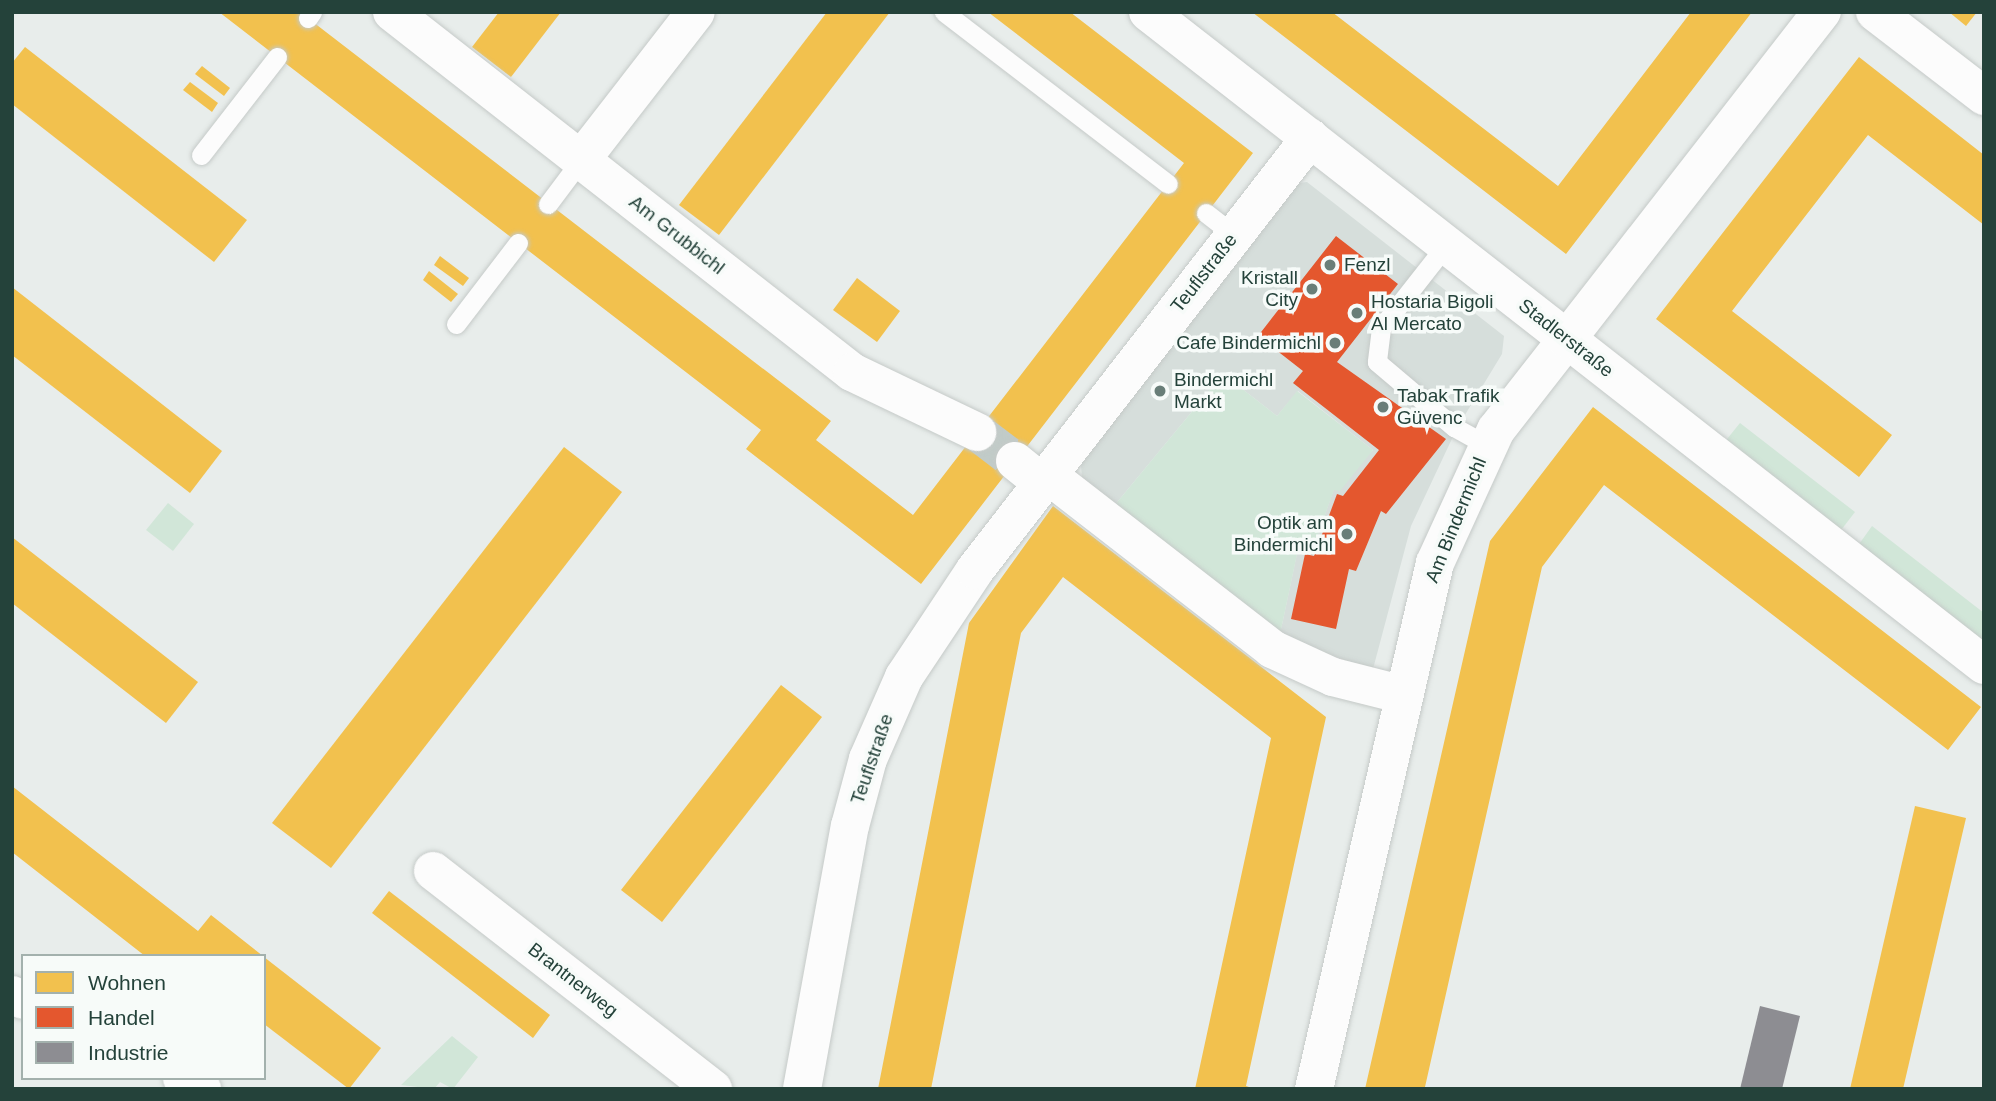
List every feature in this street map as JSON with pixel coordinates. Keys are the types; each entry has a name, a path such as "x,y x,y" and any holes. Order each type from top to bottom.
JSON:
{"street":[{"name":"Am Grubbichl","path":"392,12 852,372 977,432"},
{"path":"582,160 696,12"},
{"name":"Stadlerstraße","path":"1149,12 1984,665"},
{"name":"Am Bindermichl","path":"1314,1089 1435,563 1487,445 1822,12"},
{"path":"1875,12 1984,96"},
{"name":"Teuflstraße","path":"802,1089 850,827 886,714 935,625 1035,473 1220,224 1310,138"},
{"path":"1035,473 1272,649 1333,677 1404,695"},
{"name":"Brantnerweg","path":"433,872 713,1089"},
{"path":"185,1080 202,1089"}],"lane":[{"path":"944,12 1168,184"},
{"path":"201,155 277,57"},
{"path":"548,204 582,160"},
{"path":"456,324 518,243"},
{"path":"1446,245 1381,328 1377,362 1454,427 1487,445"}],"shaded area":[{"path":"1307,182 1504,336 1502,354 1457,428 1411,526 1373,669 1279,639 1299,544 1313,548 1334,489 1373,450 1298,391 1277,416 1223,374 1114,506 1082,479 1081,464 1293,184"}],"green space":[{"path":"1223,374 1277,416 1297,391 1373,450 1340,491 1334,490 1313,548 1299,545 1279,639 1114,506"},
{"path":"1740,423 1855,512 1838,534 1723,444"},
{"path":"168,503 194,524 173,551 146,530"},
{"path":"1872,526 1984,613 1984,646 1857,547"},
{"path":"452,1036 478,1057 453,1089 440,1082 434,1089 401,1085"}],"building: Wohnen":[{"path":"219,12 300,12 831,421 816,440 913,515 1184,163 988,12 1070,12 1253,153 921,584 746,449 761,430"},
{"path":"499,12 561,12 511,77 472,47"},
{"path":"827,12 890,12 719,235 679,205"},
{"path":"1252,12 1332,12 1558,186 1691,12 1752,12 1566,254"},
{"path":"1949,12 1977,12 1966,26"},
{"path":"25,47 247,220 214,262 12,104 12,63"},
{"path":"1859,57 1984,155 1984,225 1868,135 1732,311 1892,435 1859,477 1656,319"},
{"path":"202,66 230,88 224,96 195,74"},
{"path":"190,82 218,103 212,112 183,90"},
{"path":"440,256 469,278 463,286 434,265"},
{"path":"429,271 458,294 451,302 423,280"},
{"path":"857,278 900,311 877,342 833,310"},
{"path":"12,287 222,451 190,493 12,355"},
{"path":"1593,407 1981,707 1948,750 1604,485 1542,567 1425,1087 1429,1089 1365,1089 1490,541"},
{"path":"564,447 622,492 331,868 272,823"},
{"path":"1053,506 1326,717 1246,1086 1255,1089 1195,1089 1271,738 1063,577 1021,633 931,1089 878,1089 969,623"},
{"path":"12,537 198,682 166,723 12,603"},
{"path":"781,685 822,717 662,922 621,890"},
{"path":"12,786 198,931 211,915 260,954 142,954 12,852"},
{"path":"1915,806 1966,818 1903,1089 1850,1089"},
{"path":"389,891 550,1015 533,1038 372,913"},
{"path":"266,959 381,1048 349,1089 266,1026"}],"building: Handel":[{"path":"1336,236 1398,284 1337,362 1446,439 1386,514 1381,511 1356,571 1349,569 1336,629 1291,619 1305,554 1314,556 1337,494 1343,496 1379,450 1293,383 1303,371 1258,336"}],"building: Industrie":[{"path":"1760,1006 1800,1016 1782,1089 1740,1089"}],"tunnel":[{"path":"977,432 1015,461"}],"place":[{"name":"Fenzl","path":"1330,265"},
{"name":"Kristall City","path":"1312,289"},
{"name":"Hostaria Bigoli Al Mercato","path":"1357,313"},
{"name":"Cafe Bindermichl","path":"1335,343"},
{"name":"Bindermichl Markt","path":"1160,391"},
{"name":"Tabak Trafik Güvenc","path":"1383,407"},
{"name":"Optik am Bindermichl","path":"1347,534"}]}
